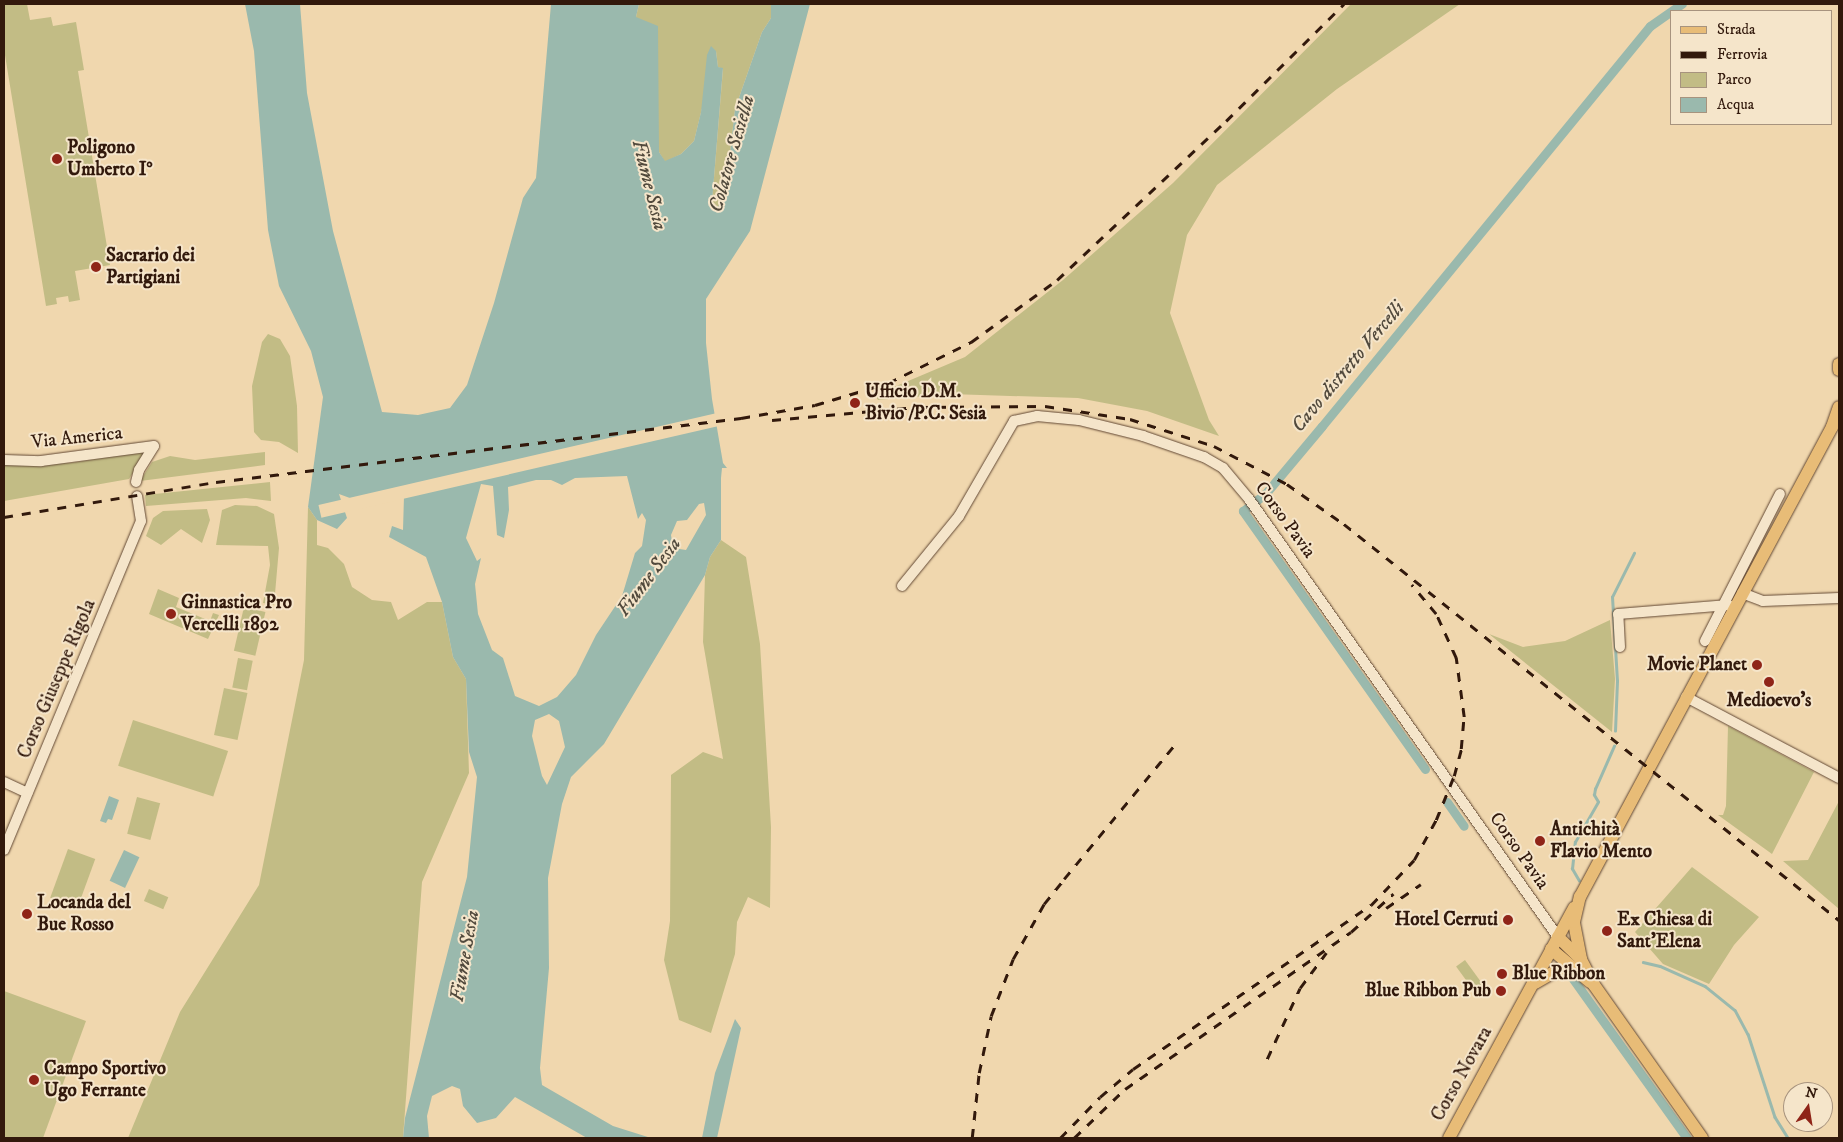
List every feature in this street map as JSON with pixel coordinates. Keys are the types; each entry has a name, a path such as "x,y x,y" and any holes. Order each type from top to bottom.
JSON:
{"main road":[{"path":"1839,364 1839,370"},
{"path":"1582,959 1558,937 1686,697 1836,423 1839,407"},
{"path":"1580,896 1574,922 1582,959 1594,985 1702,1138"},
{"name":"Corso Novara","path":"1449,1138 1558,937"},
{"path":"1551,949 1594,985"},
{"path":"1531,986 1548,973 1559,969 1580,974"}],"street":[{"name":"Corso Pavia","path":"902,586 959,516 1004,433 1014,421 1022,417 1054,416 1079,420 1170,445 1223,468 1252,503 1558,937"},
{"name":"Via America","path":"4,460 41,461 154,446 139,470 136,482"},
{"path":"1705,640 1780,494"},
{"name":"Corso Giuseppe Rigola","path":"4,850 141,521 137,496"},
{"path":"1620,647 1618,614 1723,605 1740,598 1763,601 1839,598"},
{"path":"1686,697 1839,778"},
{"path":"4,782 28,793"}],"green space":[{"name":"Poligono Umberto I°","path":"4,4 27,4 30,20 51,17 53,26 76,22 84,70 78,71 110,265 75,271 80,300 69,302 68,296 56,298 57,304 46,306 4,49"},
{"path":"639,4 771,4 771,18 762,32 735,109 725,196 720,208 714,212 712,202 723,69 718,67 716,51 694,141 681,154 665,162 659,152 636,17"},
{"path":"1351,4 1460,4 1337,89 1217,185 1187,235 1170,313 1209,420 1219,436 1147,411 1078,398 950,394 878,400 875,395 965,357 1063,280 1173,183"},
{"path":"268,334 280,339 290,356 297,406 298,453 279,442 261,440 254,432 252,386 262,342"},
{"path":"147,451 129,479 4,501 4,464 70,463"},
{"path":"265,452 265,465 140,481 152,462 170,456 195,460"},
{"path":"270,482 271,501 246,498 146,506 145,495"},
{"path":"235,505 257,506 274,514 279,548 274,605 263,603 270,565 268,546 216,545 222,510"},
{"path":"308,507 317,520 317,545 328,548 344,564 352,587 372,600 391,602 398,620 427,602 442,602 453,657 466,679 469,773 422,882 403,1138 128,1138 180,1012 259,885 304,660"},
{"path":"207,509 210,520 202,543 181,529 161,545 146,536 153,518 163,511"},
{"path":"721,540 746,557 760,644 771,827 770,908 748,897 737,922 735,954 711,1033 679,1020 664,960 670,921 671,775 703,752 723,759 703,642 705,575 710,557"},
{"name":"Ginnastica Pro Vercelli 1892","path":"158,589 179,598 176,607 210,621 213,613 219,615 208,639 149,614"},
{"path":"244,607 265,612 255,656 234,651"},
{"path":"1610,620 1615,679 1612,732 1489,634 1523,647 1565,641"},
{"path":"238,658 253,661 247,690 232,687"},
{"path":"224,688 247,693 237,740 214,735"},
{"path":"133,720 228,751 213,797 118,766"},
{"path":"1728,726 1814,772 1772,854 1718,815 1723,815 1726,806"},
{"path":"137,797 160,803 150,840 127,834"},
{"path":"1839,801 1839,909 1783,861 1808,860"},
{"path":"68,849 95,859 77,908 50,898"},
{"path":"1692,867 1759,917 1734,945 1709,984 1663,964 1635,932"},
{"path":"149,889 168,897 163,909 144,901"},
{"path":"1465,960 1483,985 1474,992 1456,966"},
{"name":"Campo Sportivo Ugo Ferrante","path":"4,991 86,1021 43,1138 4,1138"}],"water":[{"path":"245,4 300,4 307,93 333,231 382,412 418,415 450,408 467,385 494,303 523,198 536,178 551,4 639,4 636,17 658,26 659,152 665,161 681,154 694,141 701,112 707,55 711,46 716,51 718,67 723,68 712,202 715,211 725,196 735,109 762,32 771,18 771,4 810,4 750,231 706,299 706,343 712,399 723,463 727,468 722,468 721,478 721,540 710,557 705,575 604,744 571,777 562,804 548,878 549,968 540,1068 542,1085 613,1126 651,1138 587,1138 515,1097 496,1118 477,1123 463,1106 460,1089 452,1086 432,1096 427,1116 429,1138 403,1138 405,1118 467,877 477,777 469,752 466,679 453,657 442,602 426,557 389,537 392,526 403,530 404,496 358,501 339,494 347,518 337,529 317,520 308,507 323,397 311,351 279,286 268,230 254,51","holes":["627,476 638,519 642,513 646,520 642,546 635,553 622,596 596,635 576,675 557,697 539,706 515,696 503,658 492,650 478,614 475,584 481,558 477,561 466,538 481,484 493,486 497,535 504,538 509,510 508,487 536,480 551,480 562,485 575,478","704,503 706,515 686,550 673,548 671,535 677,521 687,520 699,504","549,714 559,721 565,747 547,785 542,776 532,736 535,720"]},
{"path":"109,796 119,800 112,820 108,819 106,823 100,821"},
{"path":"124,850 139,857 125,888 110,881"},
{"path":"735,1019 741,1028 717,1138 702,1138 715,1073"}],"pier":[{"path":"717,413 720,426 321,518 318,505"}],"waterway":[{"name":"Cavo distretto Vercelli","path":"1673,10 1682,4"},
{"name":"Cavo distretto Vercelli","path":"1425,769 1243,511 1266,493 1650,26 1670,12"},
{"path":"1615,731 1617,681 1612,597 1634,553"},
{"path":"1579,881 1572,869 1575,842 1598,802 1594,795 1595,789 1614,746"},
{"name":"Cavo distretto Vercelli","path":"1447,802 1464,826"},
{"path":"1643,962 1660,966 1705,986 1735,1010 1748,1034 1775,1117 1788,1138"},
{"name":"Cavo distretto Vercelli","path":"1573,979 1687,1138"}],"railway":[{"path":"4,517 216,482 741,418 815,405 888,383 971,342 1057,280 1226,121 1344,4"},
{"path":"772,420 919,407 1045,406 1130,419 1214,446 1287,484 1344,524 1839,920"},
{"path":"1060,1138 1100,1097 1133,1069 1371,905 1414,860 1436,820 1454,776 1461,749 1464,717 1456,658 1436,614 1412,585"},
{"path":"972,1138 979,1073 991,1016 1013,959 1044,904 1176,743"},
{"path":"1386,908 1421,884"},
{"path":"1074,1138 1125,1089 1351,932 1393,894"},
{"path":"1267,1059 1300,988 1326,953"}],"place":[{"name":"Poligono Umberto I°","path":"57,159"},
{"name":"Sacrario dei Partigiani","path":"96,267"},
{"name":"Ufficio D.M. Bivio /P.C. Sesia","path":"855,403"},
{"name":"Ginnastica Pro Vercelli 1892","path":"171,614"},
{"name":"Movie Planet","path":"1757,665"},
{"name":"Medioevo's","path":"1769,682"},
{"name":"Antichità Flavio Mento","path":"1540,841"},
{"name":"Locanda del Bue Rosso","path":"27,914"},
{"name":"Hotel Cerruti","path":"1508,920"},
{"name":"Ex Chiesa di Sant'Elena","path":"1607,931"},
{"name":"Blue Ribbon","path":"1502,974"},
{"name":"Blue Ribbon Pub","path":"1501,991"},
{"name":"Campo Sportivo Ugo Ferrante","path":"34,1080"}],"water label":[{"name":"Colatore Sesiella","path":"732,154"},
{"name":"Fiume Sesia","path":"649,185"},
{"name":"Fiume Sesia","path":"649,577"},
{"name":"Fiume Sesia","path":"465,956"}]}
